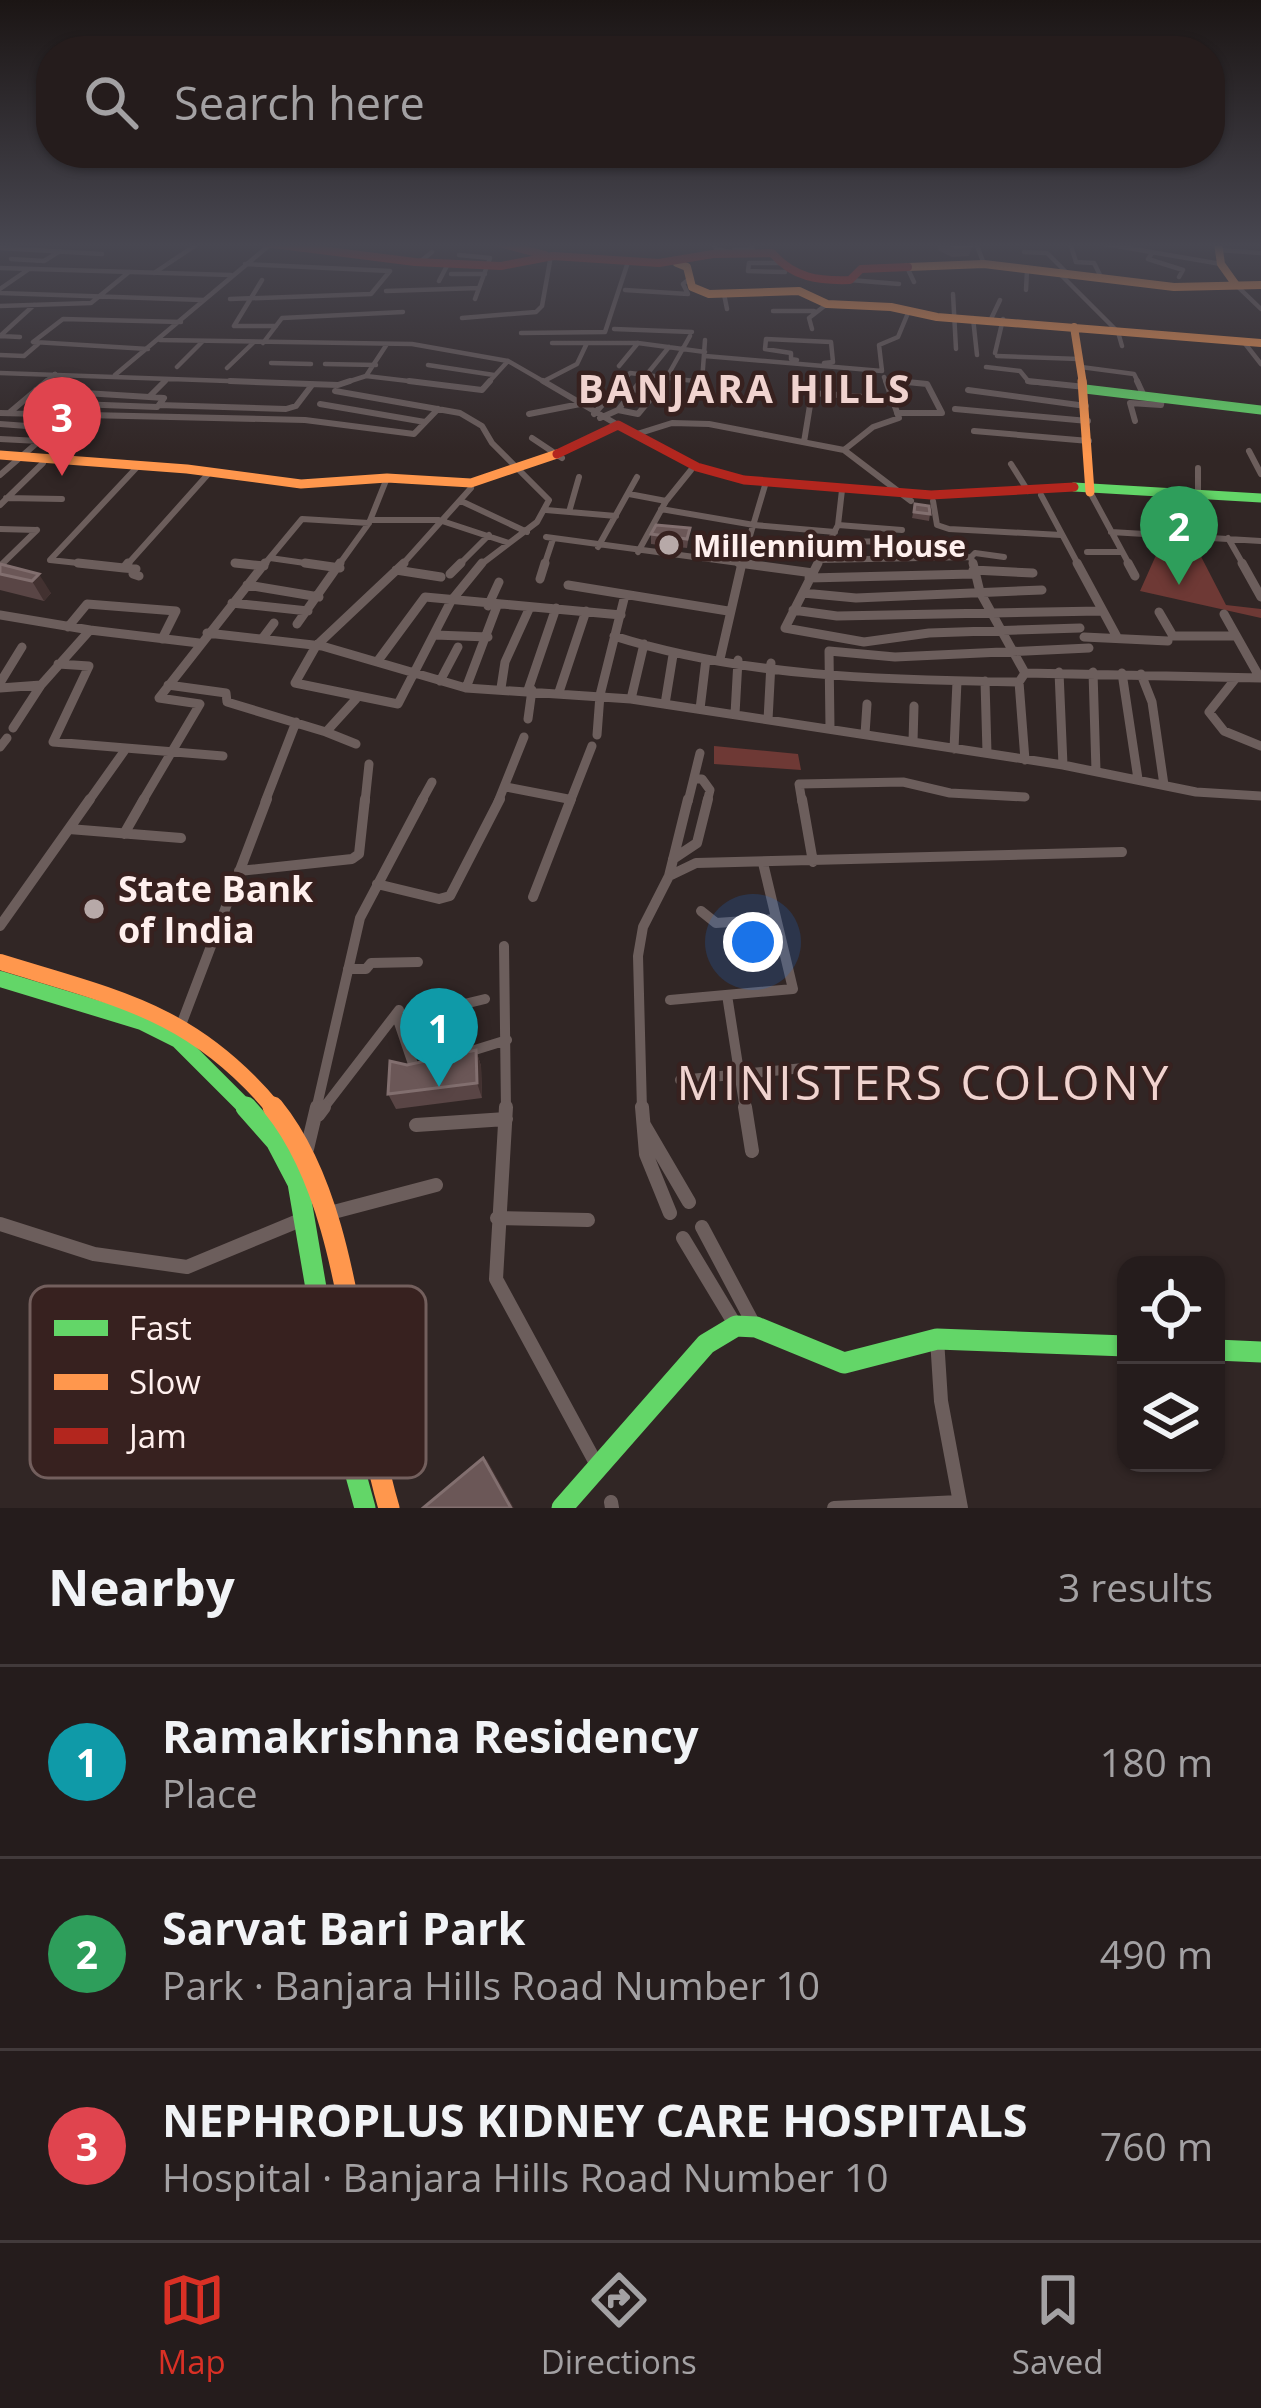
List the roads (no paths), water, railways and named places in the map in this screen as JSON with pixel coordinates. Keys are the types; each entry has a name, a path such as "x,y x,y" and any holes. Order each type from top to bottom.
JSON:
{"street":[{"path":"0,336 25,313"},
{"path":"114,376 189,313"},
{"path":"242,313 234,326 276,326"},
{"path":"263,343 282,318 394,313"},
{"path":"462,318 519,313"},
{"path":"521,333 605,332 611,313"},
{"path":"812,329 809,318 814,313"},
{"path":"552,343 638,344 882,370 879,345 898,337 908,313"},
{"path":"912,313 1074,327 1120,339 1261,343"},
{"path":"950,313 956,349"},
{"path":"999,313 996,355 1079,360"},
{"path":"1098,313 1120,339"},
{"path":"346,330 353,315"},
{"path":"973,318 977,355"},
{"path":"148,349 33,342 63,319 181,322"},
{"path":"1074,327 1085,388 1089,489 1135,576"},
{"path":"0,373 312,385 460,413 482,426 492,443 522,470 547,493 546,511 528,532 478,566 395,706 295,682 316,646 380,590 466,495 522,470 560,456 638,414 668,378 691,334 614,329"},
{"path":"0,336 20,337"},
{"path":"766,338 833,343 833,362 811,365 791,359 790,353 765,349 766,338"},
{"path":"160,340 387,344 508,361 546,380 597,416 712,473 765,485"},
{"path":"597,416 630,373 702,382 705,340"},
{"path":"1243,341 1261,364"},
{"path":"177,367 202,342"},
{"path":"0,355 24,356 39,343"},
{"path":"227,368 253,343"},
{"path":"546,380 577,364 587,343"},
{"path":"285,344 271,363 311,364"},
{"path":"367,376 387,344"},
{"path":"619,366 638,344"},
{"path":"478,356 484,347"},
{"path":"621,426 669,347"},
{"path":"1012,352 1079,360 1134,374 1144,396"},
{"path":"1023,357 1027,369"},
{"path":"425,422 320,404 336,388 367,376 482,390 508,361"},
{"path":"325,364 376,365"},
{"path":"428,365 494,375"},
{"path":"986,368 1020,371 1029,382 1261,410"},
{"path":"0,383 13,373"},
{"path":"4,413 53,374"},
{"path":"12,396 27,396 53,374"},
{"path":"844,450 873,427 899,418 891,399 884,378 926,384 942,413 897,413"},
{"path":"148,397 166,380"},
{"path":"50,403 286,409 296,406 312,385"},
{"path":"36,390 164,398 148,418"},
{"path":"968,390 1087,413"},
{"path":"34,416 63,391"},
{"path":"804,442 812,393 891,399"},
{"path":"1135,421 1130,403 1161,405 1162,399"},
{"path":"529,414 580,404"},
{"path":"4,413 308,417 414,434 437,409"},
{"path":"955,410 1087,413"},
{"path":"597,416 691,470 724,483 932,501 1089,489 1198,492 1261,500"},
{"path":"0,475 9,458 67,417"},
{"path":"0,424 54,428"},
{"path":"621,426 709,424 844,450 910,498 1034,494"},
{"path":"974,431 1089,441"},
{"path":"532,438 560,456"},
{"path":"0,439 39,441"},
{"path":"1249,451 1261,474"},
{"path":"9,458 315,485 471,483 522,470"},
{"path":"9,458 136,468"},
{"path":"3,502 43,463"},
{"path":"1011,464 1061,535 1117,638"},
{"path":"37,574 136,468"},
{"path":"1198,468 1198,492"},
{"path":"638,553 663,505 691,470"},
{"path":"124,568 208,474"},
{"path":"569,512 579,476"},
{"path":"598,547 637,477"},
{"path":"386,481 466,495 528,532"},
{"path":"297,624 370,521 386,481"},
{"path":"720,659 728,611 765,485"},
{"path":"1089,489 1261,500"},
{"path":"842,493 837,528 785,628 864,641 1004,630 1168,641"},
{"path":"629,494 754,525 902,530"},
{"path":"3,502 62,499"},
{"path":"932,501 941,527 1061,535"},
{"path":"546,511 616,516"},
{"path":"124,834 200,704 159,698 302,519 439,520 509,543"},
{"path":"0,532 36,532 0,566"},
{"path":"1111,532 1261,541"},
{"path":"396,570 445,576 489,535"},
{"path":"540,580 549,538 811,575 1033,573"},
{"path":"1228,538 1261,597"},
{"path":"829,542 902,541 909,558"},
{"path":"1087,552 1122,552"},
{"path":"819,560 971,557 975,553 1004,557"},
{"path":"971,557 980,592 1015,649 1022,678 1025,760"},
{"path":"50,560 136,569 133,574 139,576"},
{"path":"235,563 340,568"},
{"path":"466,688 488,637 499,582"},
{"path":"247,585 319,596"},
{"path":"568,585 728,611"},
{"path":"803,593 856,598 1042,590"},
{"path":"533,897 594,740 625,595"},
{"path":"377,662 425,597 621,615"},
{"path":"232,603 308,611"},
{"path":"68,627 87,604 176,611 162,639"},
{"path":"501,688 505,662 530,608"},
{"path":"528,719 530,690 556,608"},
{"path":"559,692 586,610"},
{"path":"793,610 837,616 1101,611"},
{"path":"1069,611 1097,672 1096,771"},
{"path":"1159,612 1173,636 1235,636"},
{"path":"1224,614 1260,678"},
{"path":"0,616 199,644"},
{"path":"262,640 274,623"},
{"path":"7,738 41,685 90,630"},
{"path":"207,633 316,646 466,688 631,699 1064,765 1164,785 1261,796"},
{"path":"435,635 488,637"},
{"path":"614,636 673,655 957,681 1059,672 1260,678"},
{"path":"631,699 644,644"},
{"path":"440,681 458,646"},
{"path":"0,685 22,647"},
{"path":"830,728 829,651 896,657 1089,648"},
{"path":"665,704 673,655"},
{"path":"700,709 706,659"},
{"path":"735,714 738,660"},
{"path":"768,720 771,663"},
{"path":"58,664 89,666 53,742 223,756"},
{"path":"1059,672 1064,765"},
{"path":"1122,673 1138,779"},
{"path":"1141,674 1152,702 1164,785"},
{"path":"1236,678 1209,712 1210,718 1230,736 1261,746"},
{"path":"954,748 957,681"},
{"path":"985,681 987,753"},
{"path":"0,685 41,685"},
{"path":"168,685 226,693 227,702 356,744"},
{"path":"326,732 356,699"},
{"path":"865,734 867,704"},
{"path":"913,742 914,706"},
{"path":"181,1025 296,722"},
{"path":"377,884 439,899 450,896 506,787 524,737"},
{"path":"0,926 126,749"},
{"path":"670,1213 646,1154 638,956 643,927 669,876 700,753"},
{"path":"239,871 352,859 359,854 369,764"},
{"path":"673,859 698,843 710,790 702,779 694,778"},
{"path":"306,1154 360,918 432,782"},
{"path":"813,862 799,784 903,782 950,793 1025,797"},
{"path":"506,787 568,799"},
{"path":"69,830 181,838"},
{"path":"669,876 696,863 1122,852"},
{"path":"670,1000 793,989 763,862"},
{"path":"701,911 716,923 776,920"},
{"path":"504,946 495,996 507,1040 496,1279 598,1467"},
{"path":"0,962 122,1000 181,1025 248,1078 306,1154 326,1214 339,1286"},
{"path":"348,969 366,969 371,963 418,962"},
{"path":"0,979 142,1022 178,1040 223,1080 276,1141 298,1183 316,1286"},
{"path":"727,995 752,1151"},
{"path":"432,1064 412,1070 398,1020 495,996"},
{"path":"318,1115 399,1010"},
{"path":"452,1058 507,1040"},
{"path":"680,1080 804,1068"},
{"path":"416,1125 506,1119"},
{"path":"642,1120 689,1202"},
{"path":"0,1224 94,1254 187,1267 304,1218 436,1185"},
{"path":"497,1218 588,1220"},
{"path":"702,1227 755,1327"},
{"path":"683,1238 736,1326"},
{"path":"562,1508 706,1344 736,1326 755,1327 844,1363 937,1339 1117,1346"},
{"path":"834,1508 960,1505 941,1401 937,1339"},
{"path":"1225,1350 1261,1352"},
{"path":"357,1478 365,1508"},
{"path":"379,1478 389,1508"}],"place":[{"name":"NEPHROPLUS KIDNEY CARE HOSPITALS","path":"62,476"},
{"name":"Millennium House","path":"669,545"},
{"name":"Sarvat Bari Park","path":"1179,585"},
{"name":"State Bank of India","path":"94,909"},
{"name":"Ramakrishna Residency","path":"439,1087"}],"district":[{"name":"BANJARA HILLS","path":"745,387"},
{"name":"MINISTERS COLONY","path":"924,1081"}]}
